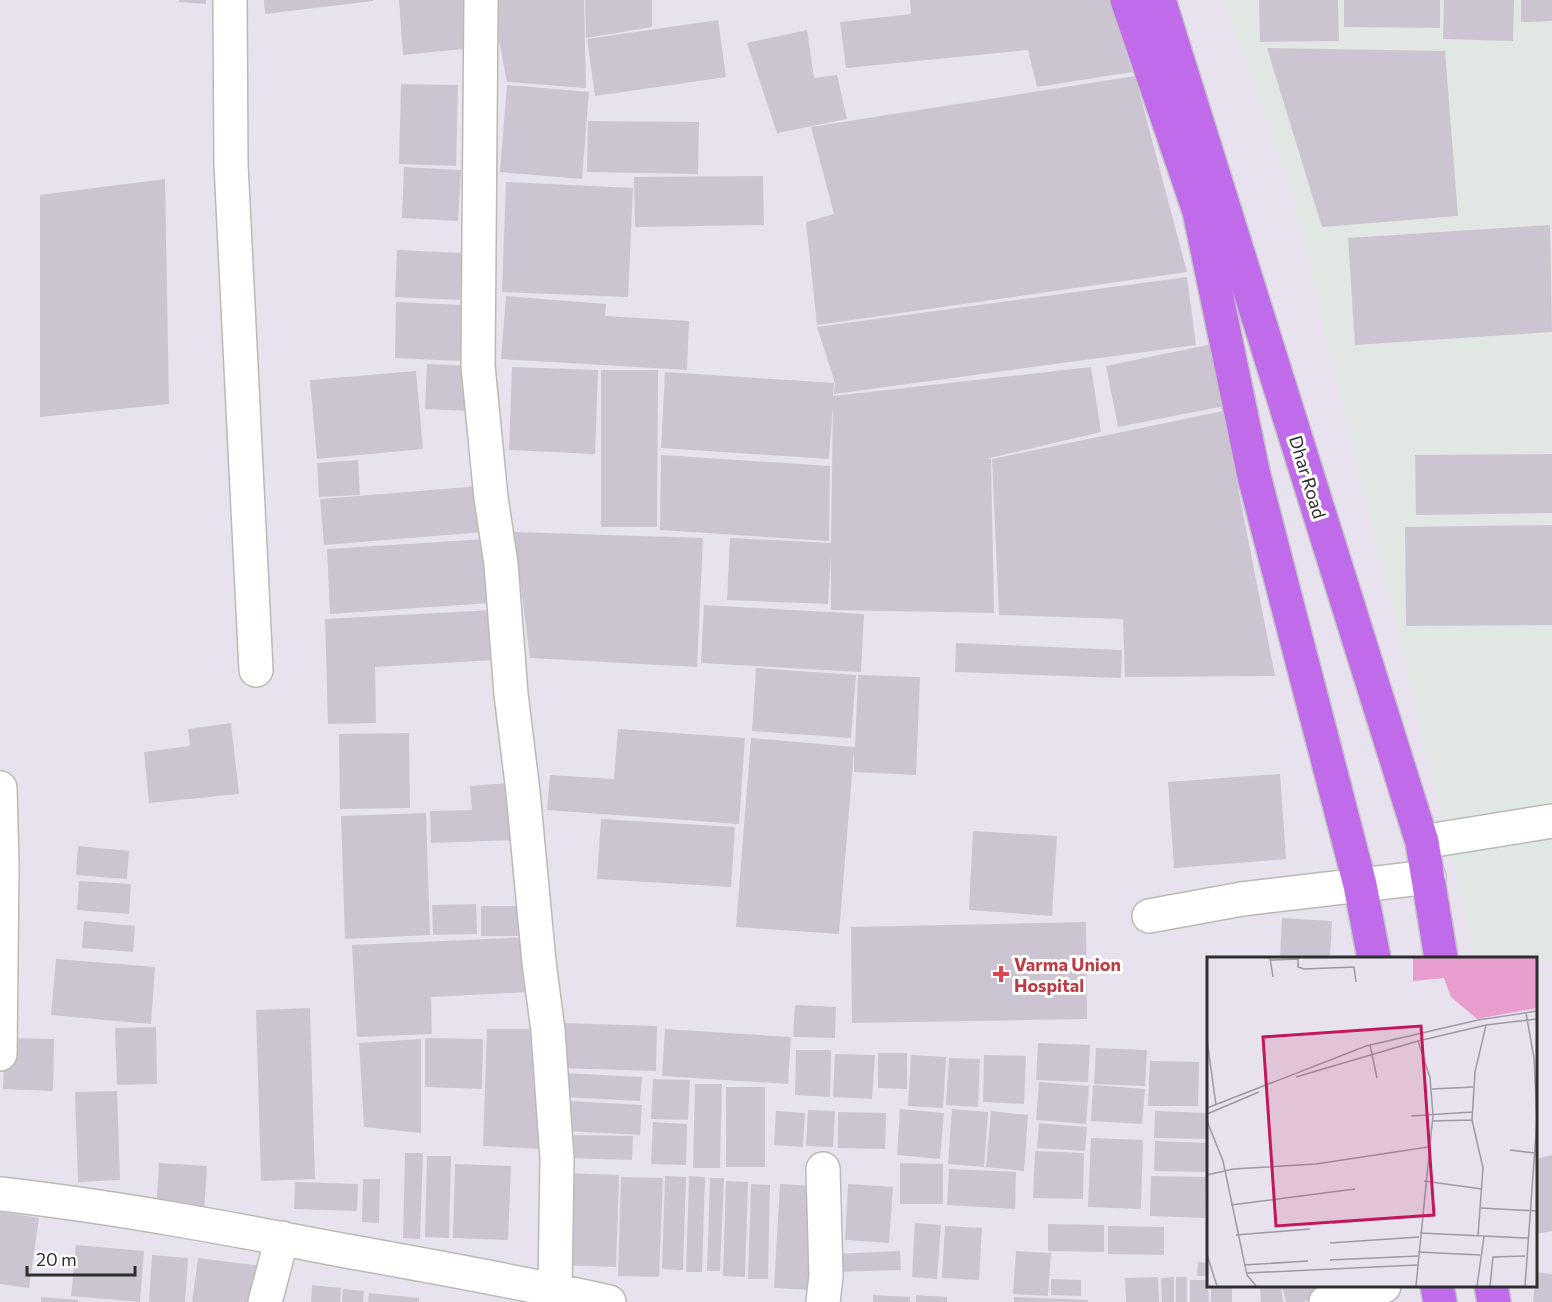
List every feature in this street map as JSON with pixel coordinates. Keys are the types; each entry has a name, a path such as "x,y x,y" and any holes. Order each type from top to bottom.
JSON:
{"main road":[{"path":"1127,0 1199,211 1254,476 1360,885 1374,957"},
{"name":"Dhar Road","path":"1160,0 1422,842 1441,957"},
{"path":"1437,1287 1440,1302"},
{"path":"1491,1287 1494,1302"}],"street":[{"path":"230,0 232,176 256,670"},
{"path":"481,0 478,366 491,498 501,564 511,694 523,792 538,962 548,1031 557,1159 555,1290"},
{"path":"0,788 2,865 0,1054"},
{"path":"1422,842 1552,821"},
{"path":"1149,916 1242,899 1429,877"},
{"path":"823,1169 825,1276 823,1302"},
{"path":"0,1194 69,1202 282,1238 609,1302"},
{"path":"265,1302 282,1238"},
{"path":"1326,1302 1380,1287"}],"shaded area":[{"path":"1224,0 1552,0 1552,962 1537,962 1537,957 1476,957 1291,188"}],"building":[{"path":"179,0 206,0 206,4 179,2"},
{"path":"264,0 373,0 373,1 265,14"},
{"path":"399,0 464,0 463,49 403,55"},
{"path":"491,0 584,0 586,88 507,82"},
{"path":"585,0 652,0 652,27 586,38"},
{"path":"910,0 1110,0 1132,72 1037,87 1028,50 846,68 840,22 911,14"},
{"path":"1259,0 1338,0 1339,41 1260,42"},
{"path":"1344,0 1440,0 1440,28 1344,27"},
{"path":"1444,0 1514,0 1513,41 1443,39"},
{"path":"1521,0 1552,0 1552,21 1521,22"},
{"path":"718,20 726,77 595,96 587,39"},
{"path":"807,30 814,78 837,75 847,119 777,133 747,43"},
{"path":"1267,48 1445,51 1458,216 1322,227"},
{"path":"1135,76 1187,272 817,325 806,222 834,214 811,127"},
{"path":"401,84 458,85 456,166 399,164"},
{"path":"507,85 589,92 582,179 500,172"},
{"path":"588,121 699,122 698,174 587,172"},
{"path":"404,167 461,170 458,221 402,218"},
{"path":"763,176 764,225 635,227 634,177"},
{"path":"165,179 169,404 40,417 40,195"},
{"path":"506,182 633,188 628,297 502,292"},
{"path":"1550,225 1552,332 1355,345 1348,238"},
{"path":"397,250 462,253 460,300 395,297"},
{"path":"1187,277 1196,345 834,394 835,383 817,327"},
{"path":"506,296 606,304 605,316 689,321 687,370 501,359"},
{"path":"396,302 462,305 461,361 395,358"},
{"path":"1217,343 1230,405 1118,427 1106,366"},
{"path":"427,364 474,366 472,411 425,409"},
{"path":"512,367 598,370 595,454 509,450"},
{"path":"1091,367 1101,432 986,459 991,459 994,613 831,610 831,553 828,604 727,600 730,538 831,543 833,405 829,459 661,448 665,372 834,383 833,396"},
{"path":"601,370 658,370 657,527 601,527"},
{"path":"416,371 423,449 317,459 310,380"},
{"path":"1223,411 1275,676 1125,677 1123,619 999,615 992,459"},
{"path":"1552,454 1552,513 1416,515 1415,455"},
{"path":"661,455 830,466 829,541 660,530"},
{"path":"358,460 360,495 319,497 317,463"},
{"path":"481,486 484,532 324,545 320,499"},
{"path":"1552,525 1552,625 1406,626 1405,527"},
{"path":"514,532 703,538 697,667 530,658"},
{"path":"486,539 490,603 330,614 327,549"},
{"path":"704,605 864,614 861,672 701,663"},
{"path":"493,610 495,660 375,667 376,723 328,724 325,619"},
{"path":"956,643 1122,650 1121,678 955,672"},
{"path":"756,668 856,675 851,738 752,731"},
{"path":"858,675 920,677 916,775 854,772 854,750 839,934 736,927 751,738 855,747"},
{"path":"231,723 239,794 149,803 144,752 190,746 188,729"},
{"path":"618,729 745,738 739,824 547,810 550,775 614,779"},
{"path":"409,733 410,808 340,809 339,734"},
{"path":"1280,774 1286,859 1174,868 1168,782"},
{"path":"511,783 514,840 431,843 430,811 472,810 470,786"},
{"path":"426,813 430,935 345,939 341,816"},
{"path":"601,819 735,827 731,887 597,879"},
{"path":"973,831 1057,836 1052,916 969,910"},
{"path":"78,846 129,851 127,879 76,875"},
{"path":"79,881 131,884 129,914 77,910"},
{"path":"476,904 477,934 433,935 432,905"},
{"path":"481,906 523,906 523,936 481,936"},
{"path":"1282,918 1332,921 1330,957 1280,957"},
{"path":"84,921 135,926 133,952 82,948"},
{"path":"1086,922 1087,1019 852,1023 851,927"},
{"path":"530,937 532,992 431,997 432,1034 357,1037 352,945"},
{"path":"56,959 155,967 151,1024 51,1015"},
{"path":"795,1005 836,1007 835,1038 793,1037"},
{"path":"310,1008 315,1179 261,1181 256,1010"},
{"path":"560,1023 657,1026 656,1071 558,1068"},
{"path":"156,1027 157,1084 117,1085 115,1028"},
{"path":"487,1029 541,1029 544,1149 483,1146"},
{"path":"665,1029 791,1037 788,1084 662,1076"},
{"path":"5,1038 54,1039 53,1091 3,1089"},
{"path":"425,1038 483,1039 482,1089 425,1087"},
{"path":"421,1039 421,1133 364,1127 359,1043"},
{"path":"1038,1043 1090,1045 1088,1082 1036,1080"},
{"path":"1096,1048 1147,1050 1145,1086 1094,1084"},
{"path":"796,1050 831,1050 830,1097 795,1095"},
{"path":"878,1053 907,1053 907,1089 878,1088"},
{"path":"835,1054 875,1055 872,1099 833,1097"},
{"path":"911,1055 946,1057 943,1108 908,1106"},
{"path":"984,1055 1026,1056 1024,1104 983,1102"},
{"path":"949,1058 980,1059 978,1107 946,1105"},
{"path":"1150,1061 1199,1062 1198,1106 1148,1106"},
{"path":"565,1073 642,1077 640,1101 564,1097"},
{"path":"653,1079 690,1080 688,1120 651,1119"},
{"path":"1039,1082 1089,1086 1086,1124 1036,1120"},
{"path":"695,1084 722,1084 720,1168 693,1168"},
{"path":"1093,1085 1145,1089 1142,1124 1091,1121"},
{"path":"726,1087 765,1087 765,1167 726,1167"},
{"path":"117,1091 120,1180 78,1182 75,1092"},
{"path":"569,1101 642,1105 640,1135 567,1131"},
{"path":"900,1109 944,1113 940,1159 897,1155"},
{"path":"952,1109 988,1112 984,1167 948,1164"},
{"path":"808,1110 835,1111 833,1147 806,1146"},
{"path":"776,1111 805,1113 803,1147 774,1145"},
{"path":"991,1111 1028,1115 1024,1171 986,1167"},
{"path":"1155,1111 1207,1113 1207,1139 1154,1138"},
{"path":"838,1112 886,1113 885,1149 838,1148"},
{"path":"653,1122 687,1124 686,1165 651,1164"},
{"path":"1039,1123 1087,1127 1085,1151 1037,1148"},
{"path":"567,1135 633,1136 632,1160 566,1158"},
{"path":"1091,1138 1143,1140 1141,1209 1088,1207"},
{"path":"1155,1141 1207,1143 1207,1172 1154,1171"},
{"path":"1035,1151 1084,1153 1083,1199 1033,1198"},
{"path":"405,1153 423,1153 420,1239 403,1238"},
{"path":"1552,1155 1552,1231 1537,1234 1537,1159"},
{"path":"427,1156 451,1156 449,1238 425,1237"},
{"path":"159,1163 207,1166 204,1214 156,1212"},
{"path":"900,1163 943,1164 943,1204 900,1204"},
{"path":"455,1164 511,1166 508,1240 453,1238"},
{"path":"949,1169 1016,1172 1015,1209 947,1205"},
{"path":"561,1173 619,1175 616,1267 558,1265"},
{"path":"665,1176 686,1177 683,1270 662,1269"},
{"path":"689,1176 705,1177 702,1272 686,1272"},
{"path":"1151,1176 1206,1177 1205,1218 1150,1216"},
{"path":"621,1177 663,1178 659,1277 618,1276"},
{"path":"710,1178 724,1178 720,1271 707,1271"},
{"path":"363,1179 380,1179 379,1223 362,1222"},
{"path":"726,1181 748,1182 745,1277 723,1276"},
{"path":"295,1182 358,1184 357,1211 294,1209"},
{"path":"751,1184 770,1185 768,1279 748,1279"},
{"path":"780,1184 816,1186 811,1290 774,1288"},
{"path":"848,1184 893,1187 889,1243 845,1240"},
{"path":"0,1212 39,1218 29,1288 0,1284"},
{"path":"915,1223 941,1225 937,1279 912,1277"},
{"path":"1048,1224 1104,1225 1104,1252 1048,1251"},
{"path":"945,1226 982,1228 979,1280 942,1278"},
{"path":"1108,1226 1164,1227 1164,1255 1108,1254"},
{"path":"76,1245 144,1251 140,1302 71,1296"},
{"path":"900,1251 901,1270 833,1272 833,1254"},
{"path":"1016,1251 1051,1253 1048,1296 1013,1294"},
{"path":"152,1255 188,1258 185,1302 149,1302"},
{"path":"198,1258 262,1266 257,1302 192,1302"},
{"path":"1198,1262 1207,1263 1207,1276 1197,1276"},
{"path":"1537,1272 1552,1274 1552,1302 1533,1302 1534,1287 1537,1287"},
{"path":"1158,1277 1159,1302 1126,1302 1125,1278"},
{"path":"1174,1277 1174,1302 1162,1302 1161,1278"},
{"path":"1176,1277 1187,1277 1187,1302 1176,1302"},
{"path":"1051,1279 1081,1280 1081,1296 1051,1295"},
{"path":"1190,1280 1207,1280 1209,1302 1190,1302"},
{"path":"312,1285 341,1288 340,1302 311,1302"},
{"path":"1211,1287 1232,1287 1232,1302 1211,1302"},
{"path":"1260,1287 1281,1287 1283,1302 1261,1302"},
{"path":"1282,1287 1334,1287 1336,1296 1286,1302"},
{"path":"343,1289 364,1291 363,1302 342,1302"},
{"path":"369,1293 419,1298 419,1302 368,1302"},
{"path":"873,1295 910,1297 910,1302 873,1302"},
{"path":"916,1295 947,1297 947,1302 916,1302"},
{"path":"41,1297 78,1300 78,1302 41,1302"},
{"path":"1014,1297 1088,1300 1088,1302 1014,1302"}],"place":[{"name":"Varma Union Hospital","path":"1001,974"}]}
